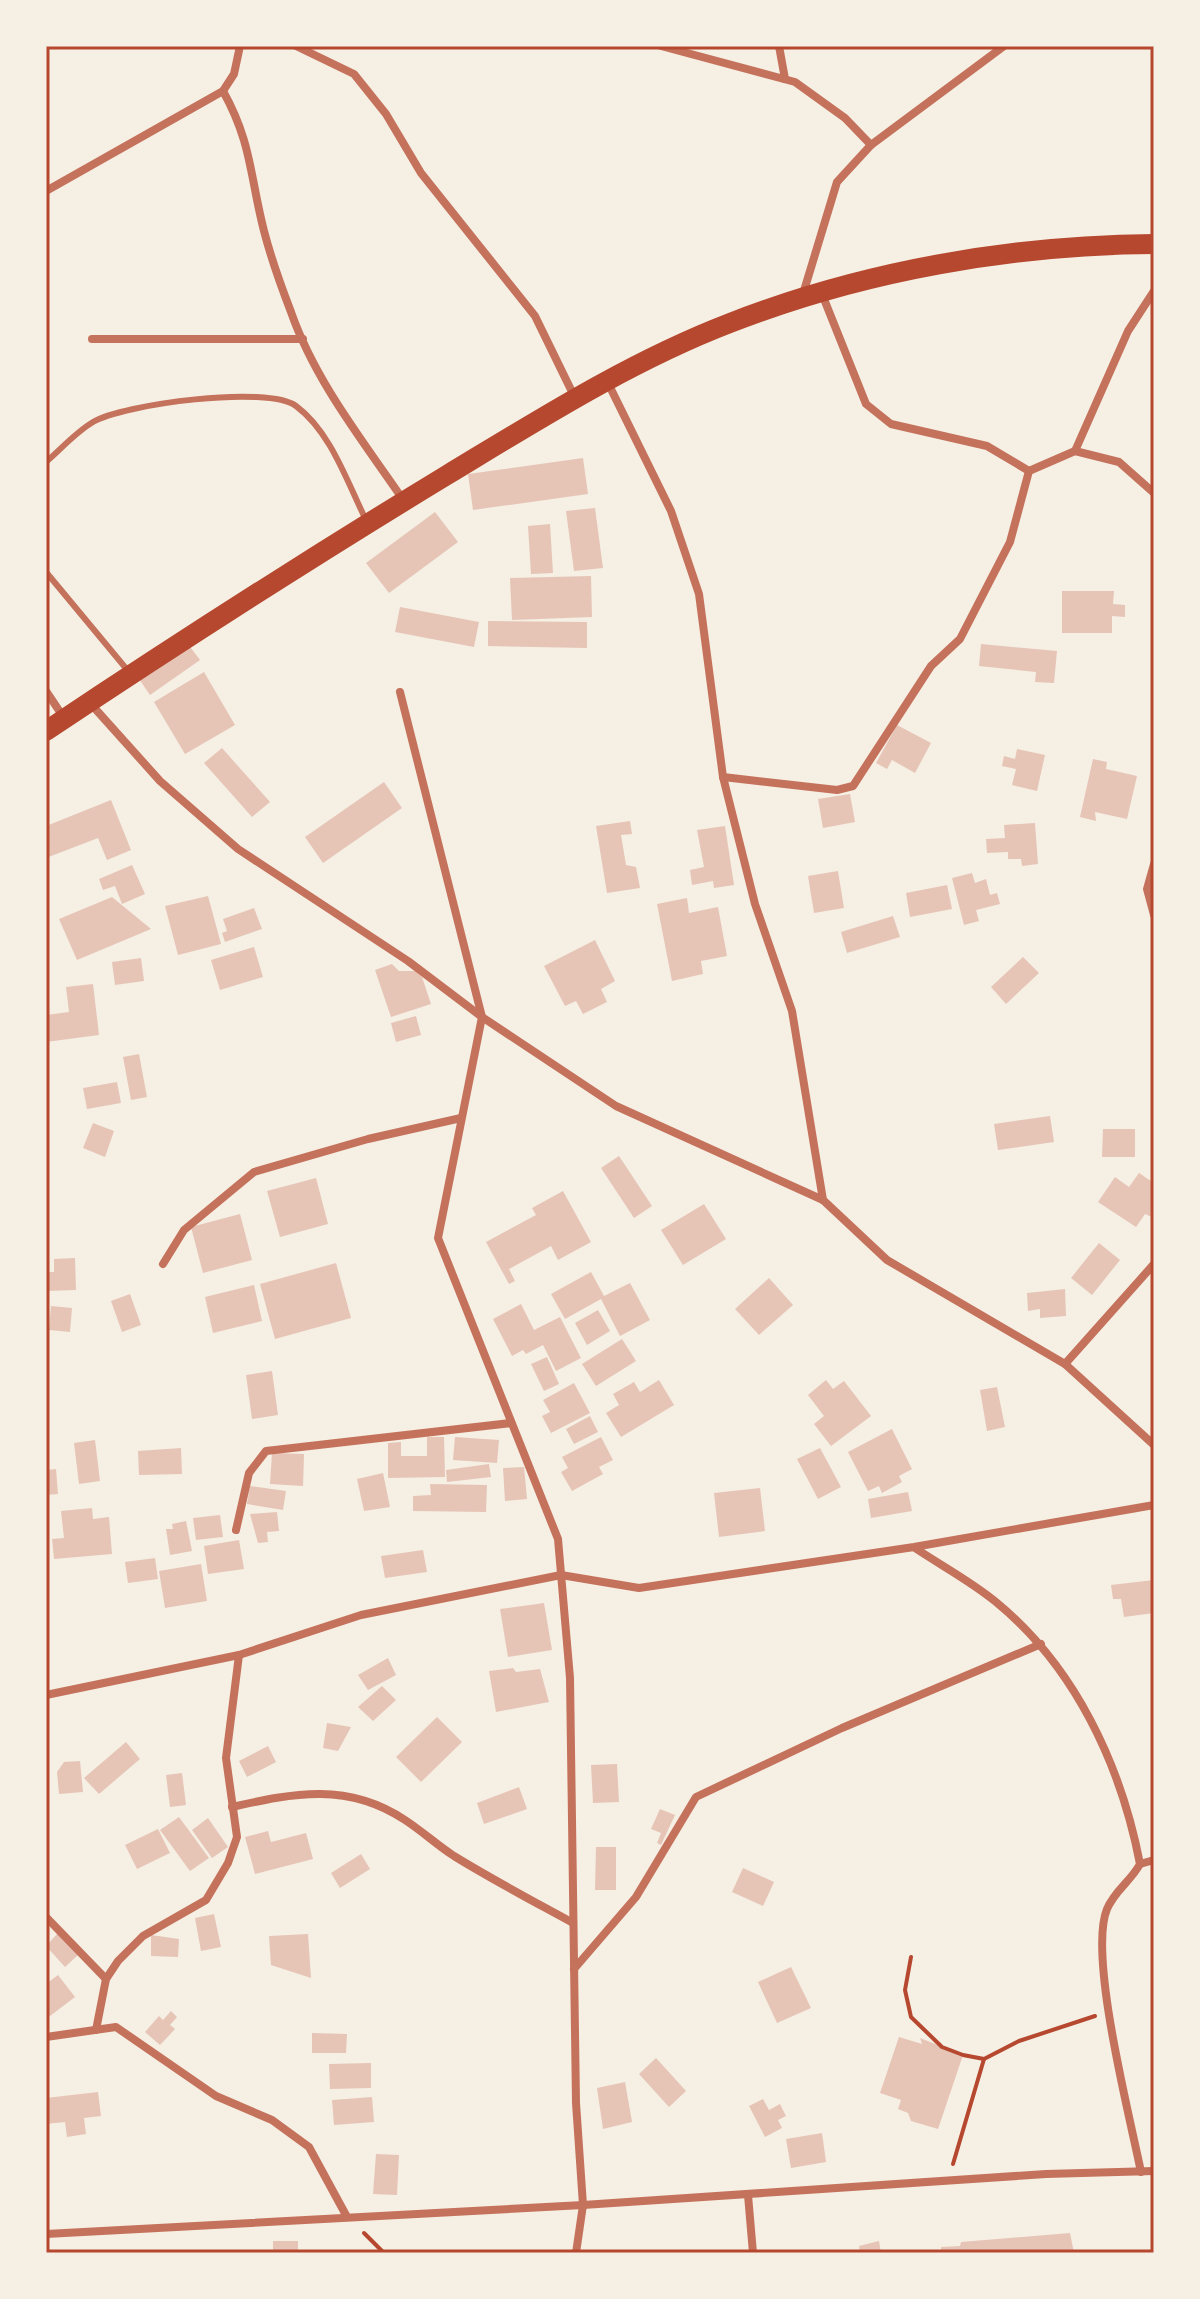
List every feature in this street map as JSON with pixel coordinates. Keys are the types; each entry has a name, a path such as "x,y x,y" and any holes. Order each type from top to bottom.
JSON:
{"main road":[{"path":"46,731 404,501 576,399 729,323 822,293 942,264 1038,250 1154,244"}],"street":[{"path":"46,191 223,91 234,74 240,46"},
{"path":"296,46 354,74 386,114 421,173 535,316 576,399"},
{"path":"661,46 795,82 845,118 871,145"},
{"path":"779,46 785,79"},
{"path":"802,299 837,182 871,145 1004,46"},
{"path":"223,91 237,115 252,159 263,230 292,316 329,391 404,501"},
{"path":"1075,451 1128,331 1154,291"},
{"path":"822,293 866,404 891,424 987,446 1029,471"},
{"path":"92,339 303,339"},
{"path":"608,383 671,511 699,594 723,777 755,904 792,1011 823,1200"},
{"path":"1029,471 1075,451 1119,462 1154,493"},
{"path":"723,777 837,790 853,786 931,666 960,639 1010,542 1029,471"},
{"path":"46,691 65,719"},
{"path":"400,692 482,1017 438,1238 558,1539 570,1678 576,2103 583,2205 576,2253"},
{"path":"89,702 160,781 238,849 408,961 482,1017 616,1106 823,1200 887,1260 1065,1364 1154,1445"},
{"path":"1154,864 1147,889 1154,915"},
{"path":"163,1264 184,1230 254,1172 368,1139 461,1118"},
{"path":"1065,1364 1154,1264"},
{"path":"236,1530 249,1473 266,1451 308,1443 511,1423"},
{"path":"46,1695 239,1655 361,1615 561,1575 639,1588 914,1547 1154,1505"},
{"path":"914,1547 995,1601 1041,1644 1091,1717 1116,1782 1140,1864 1134,1875 1117,1890 1106,1912 1109,2012 1141,2172"},
{"path":"574,1969 636,1897 696,1797 842,1728 1041,1644"},
{"path":"96,2030 106,1979 118,1961 143,1936 206,1900 228,1863 237,1837 226,1758 239,1655"},
{"path":"232,1807 294,1793 332,1794 368,1801 402,1818 453,1855 573,1923"},
{"path":"1140,1864 1154,1860"},
{"path":"46,1917 106,1979"},
{"path":"46,2037 116,2027 216,2096 272,2120 309,2147 347,2217"},
{"path":"46,2234 583,2205 1046,2174 1154,2171"},
{"path":"748,2195 753,2253"}],"lane":[{"path":"46,462 94,422 150,403 252,397 293,403 314,422 368,524"},
{"path":"46,572 131,675"}],"path":[{"path":"911,1957 905,1990 911,2017 945,2049 984,2059 1019,2041 1109,2012"},
{"path":"948,2182 984,2059"}],"building":[{"path":"583,458 588,494 473,510 468,474"},
{"path":"595,508 603,568 574,571 566,511"},
{"path":"435,512 458,542 389,593 366,563"},
{"path":"550,524 553,573 531,574 528,526"},
{"path":"591,576 592,617 512,620 510,578"},
{"path":"1062,591 1114,591 1113,604 1125,605 1125,617 1112,616 1112,633 1062,633"},
{"path":"400,607 479,622 474,647 395,632"},
{"path":"488,621 587,622 587,648 488,646"},
{"path":"188,644 200,660 150,695 139,679"},
{"path":"981,644 1057,651 1054,683 1035,682 1036,672 979,666"},
{"path":"204,672 235,725 185,754 154,702"},
{"path":"897,725 931,743 915,773 892,760 887,769 876,763"},
{"path":"222,748 270,802 252,817 204,763"},
{"path":"1017,749 1045,755 1037,791 1012,785 1016,769 1002,766 1004,756 1015,759"},
{"path":"1093,759 1107,762 1106,769 1137,776 1127,819 1095,812 1096,821 1080,817"},
{"path":"384,782 402,808 323,863 305,837"},
{"path":"850,794 855,822 823,828 818,799"},
{"path":"111,800 131,850 107,860 98,838 46,858 46,826"},
{"path":"630,821 632,834 621,835 626,865 636,867 640,888 607,893 596,826"},
{"path":"1035,823 1038,864 1022,866 1021,859 1008,859 1008,852 987,853 986,839 1005,838 1004,825"},
{"path":"725,826 734,885 714,888 713,881 692,885 690,870 704,867 697,830"},
{"path":"132,865 145,894 122,904 115,886 103,890 99,879"},
{"path":"838,871 844,908 814,913 808,876"},
{"path":"972,873 975,883 986,879 990,895 997,893 1000,904 976,910 979,921 964,925 952,878"},
{"path":"947,885 952,909 910,917 906,893"},
{"path":"208,896 221,944 178,955 165,906"},
{"path":"112,897 151,929 77,960 59,919"},
{"path":"687,898 689,913 718,907 727,956 701,961 703,974 672,981 657,904"},
{"path":"254,908 262,929 225,942 222,933 227,931 223,919"},
{"path":"893,916 900,937 847,953 841,932"},
{"path":"595,940 615,981 601,989 607,1002 583,1014 576,1001 565,1006 544,966"},
{"path":"254,947 263,977 220,990 211,960"},
{"path":"1023,957 1039,973 1006,1004 991,987"},
{"path":"141,958 144,981 115,985 112,962"},
{"path":"392,964 399,971 415,971 422,977 431,1004 391,1017 375,970"},
{"path":"93,984 99,1035 46,1042 46,1015 69,1012 66,987"},
{"path":"416,1016 421,1035 396,1042 391,1023"},
{"path":"139,1054 147,1097 131,1100 123,1057"},
{"path":"117,1082 121,1103 87,1109 83,1088"},
{"path":"1050,1116 1054,1142 998,1150 994,1124"},
{"path":"93,1123 114,1131 105,1157 83,1148"},
{"path":"1103,1129 1135,1129 1135,1157 1102,1157"},
{"path":"619,1156 652,1206 634,1218 601,1168"},
{"path":"1139,1173 1154,1183 1154,1218 1145,1214 1136,1227 1098,1202 1115,1177 1129,1187"},
{"path":"316,1178 328,1224 280,1237 267,1191"},
{"path":"563,1191 591,1242 558,1260 551,1246 509,1269 515,1281 509,1284 486,1242 536,1215 532,1208"},
{"path":"704,1204 726,1239 683,1265 661,1230"},
{"path":"240,1214 252,1260 203,1273 191,1227"},
{"path":"1099,1243 1120,1260 1092,1295 1071,1278"},
{"path":"75,1258 76,1290 46,1291 46,1272 54,1272 54,1259"},
{"path":"336,1263 351,1318 275,1339 260,1284"},
{"path":"591,1272 604,1296 630,1283 650,1320 620,1336 601,1299 565,1319 551,1294"},
{"path":"769,1278 793,1305 759,1335 735,1309"},
{"path":"254,1285 262,1321 213,1333 205,1297"},
{"path":"1065,1289 1066,1316 1040,1318 1040,1309 1028,1311 1027,1293"},
{"path":"130,1294 141,1325 122,1332 111,1301"},
{"path":"521,1304 534,1330 560,1317 581,1358 556,1371 543,1345 526,1354 523,1350 512,1356 493,1319"},
{"path":"51,1306 72,1308 70,1332 49,1330"},
{"path":"598,1310 610,1331 587,1345 575,1323"},
{"path":"622,1339 636,1361 596,1386 582,1364"},
{"path":"547,1357 559,1384 544,1391 531,1364"},
{"path":"272,1371 278,1415 252,1419 246,1375"},
{"path":"659,1380 674,1405 621,1437 606,1413 619,1405 613,1394 634,1382 640,1392"},
{"path":"826,1380 833,1389 844,1381 871,1416 831,1446 814,1424 824,1416 808,1395"},
{"path":"574,1383 590,1413 551,1433 542,1416 550,1412 543,1400"},
{"path":"997,1387 1005,1427 987,1431 980,1390"},
{"path":"590,1416 598,1432 574,1444 566,1429"},
{"path":"892,1429 912,1469 899,1476 902,1482 882,1493 879,1486 868,1491 848,1452"},
{"path":"427,1437 444,1437 445,1477 388,1478 388,1443 401,1442 401,1456 427,1456"},
{"path":"455,1437 499,1440 497,1463 453,1460"},
{"path":"601,1437 613,1460 599,1467 603,1474 572,1491 561,1472 568,1468 562,1457"},
{"path":"95,1440 100,1481 79,1484 74,1443"},
{"path":"181,1448 182,1474 139,1475 138,1451"},
{"path":"820,1448 841,1487 818,1499 797,1459"},
{"path":"272,1453 304,1454 303,1486 270,1484"},
{"path":"489,1464 491,1477 447,1482 446,1470"},
{"path":"524,1467 527,1499 505,1501 503,1468"},
{"path":"56,1469 58,1494 46,1495 46,1470"},
{"path":"383,1473 390,1507 364,1511 357,1479"},
{"path":"430,1484 487,1485 486,1512 413,1511 413,1496 431,1495"},
{"path":"250,1486 286,1491 283,1510 247,1504"},
{"path":"760,1488 765,1531 719,1537 714,1493"},
{"path":"908,1492 912,1511 871,1518 868,1499"},
{"path":"92,1508 93,1519 109,1517 112,1554 54,1559 52,1539 64,1538 61,1511"},
{"path":"277,1512 279,1531 267,1532 268,1542 258,1543 250,1514"},
{"path":"220,1515 223,1537 196,1540 193,1518"},
{"path":"186,1521 192,1551 170,1555 166,1529 173,1529 172,1524"},
{"path":"239,1540 244,1569 208,1574 204,1546"},
{"path":"423,1550 427,1572 385,1578 381,1556"},
{"path":"155,1558 158,1579 128,1583 125,1562"},
{"path":"201,1564 207,1601 165,1608 159,1571"},
{"path":"1154,1580 1154,1613 1124,1617 1121,1599 1113,1599 1111,1585"},
{"path":"544,1603 552,1650 508,1657 500,1609"},
{"path":"388,1658 396,1675 368,1690 358,1675"},
{"path":"513,1668 516,1672 540,1669 549,1702 496,1712 489,1671"},
{"path":"382,1686 396,1700 373,1721 358,1707"},
{"path":"437,1717 462,1742 421,1782 396,1757"},
{"path":"327,1723 351,1727 338,1751 323,1748"},
{"path":"126,1742 140,1759 99,1794 84,1778"},
{"path":"268,1746 276,1762 247,1777 239,1761"},
{"path":"80,1761 83,1792 59,1794 57,1772 64,1762"},
{"path":"617,1764 619,1802 593,1803 591,1765"},
{"path":"182,1773 186,1805 170,1807 166,1775"},
{"path":"519,1787 527,1809 484,1824 477,1803"},
{"path":"660,1809 675,1815 661,1845 657,1843 661,1833 651,1829"},
{"path":"179,1817 209,1858 190,1871 160,1830"},
{"path":"208,1818 228,1847 212,1858 192,1830"},
{"path":"158,1829 170,1853 137,1869 125,1845"},
{"path":"268,1831 271,1842 306,1833 313,1859 255,1874 245,1837"},
{"path":"596,1847 616,1847 616,1890 595,1890"},
{"path":"361,1854 370,1869 340,1888 331,1873"},
{"path":"743,1868 774,1882 763,1906 732,1892"},
{"path":"214,1914 221,1947 201,1951 195,1918"},
{"path":"58,1933 78,1955 65,1967 46,1946"},
{"path":"308,1934 311,1978 271,1965 269,1936"},
{"path":"151,1935 179,1939 178,1957 151,1956"},
{"path":"791,1967 811,2008 777,2023 758,1982"},
{"path":"58,1975 75,1997 46,2019 46,1984"},
{"path":"171,2011 177,2017 170,2025 175,2029 160,2045 145,2032 159,2016 163,2020"},
{"path":"312,2033 347,2034 346,2053 312,2053"},
{"path":"899,2037 922,2044 920,2038 963,2055 938,2129 911,2121 908,2113 898,2109 901,2100 880,2093"},
{"path":"656,2058 686,2091 669,2107 639,2074"},
{"path":"371,2063 371,2088 330,2089 329,2064"},
{"path":"625,2082 632,2122 603,2129 597,2088"},
{"path":"98,2092 101,2116 84,2118 86,2134 67,2137 65,2122 46,2124 46,2098"},
{"path":"372,2097 374,2122 334,2125 332,2100"},
{"path":"763,2099 769,2110 780,2104 786,2116 778,2120 782,2128 765,2137 749,2106"},
{"path":"822,2133 826,2162 791,2168 786,2139"},
{"path":"376,2154 399,2155 397,2195 373,2194"},
{"path":"1070,2233 1074,2253 941,2253 941,2247 960,2246 961,2242"},
{"path":"273,2241 298,2241 298,2253 273,2253"},
{"path":"879,2241 881,2253 860,2253 859,2246"}]}
